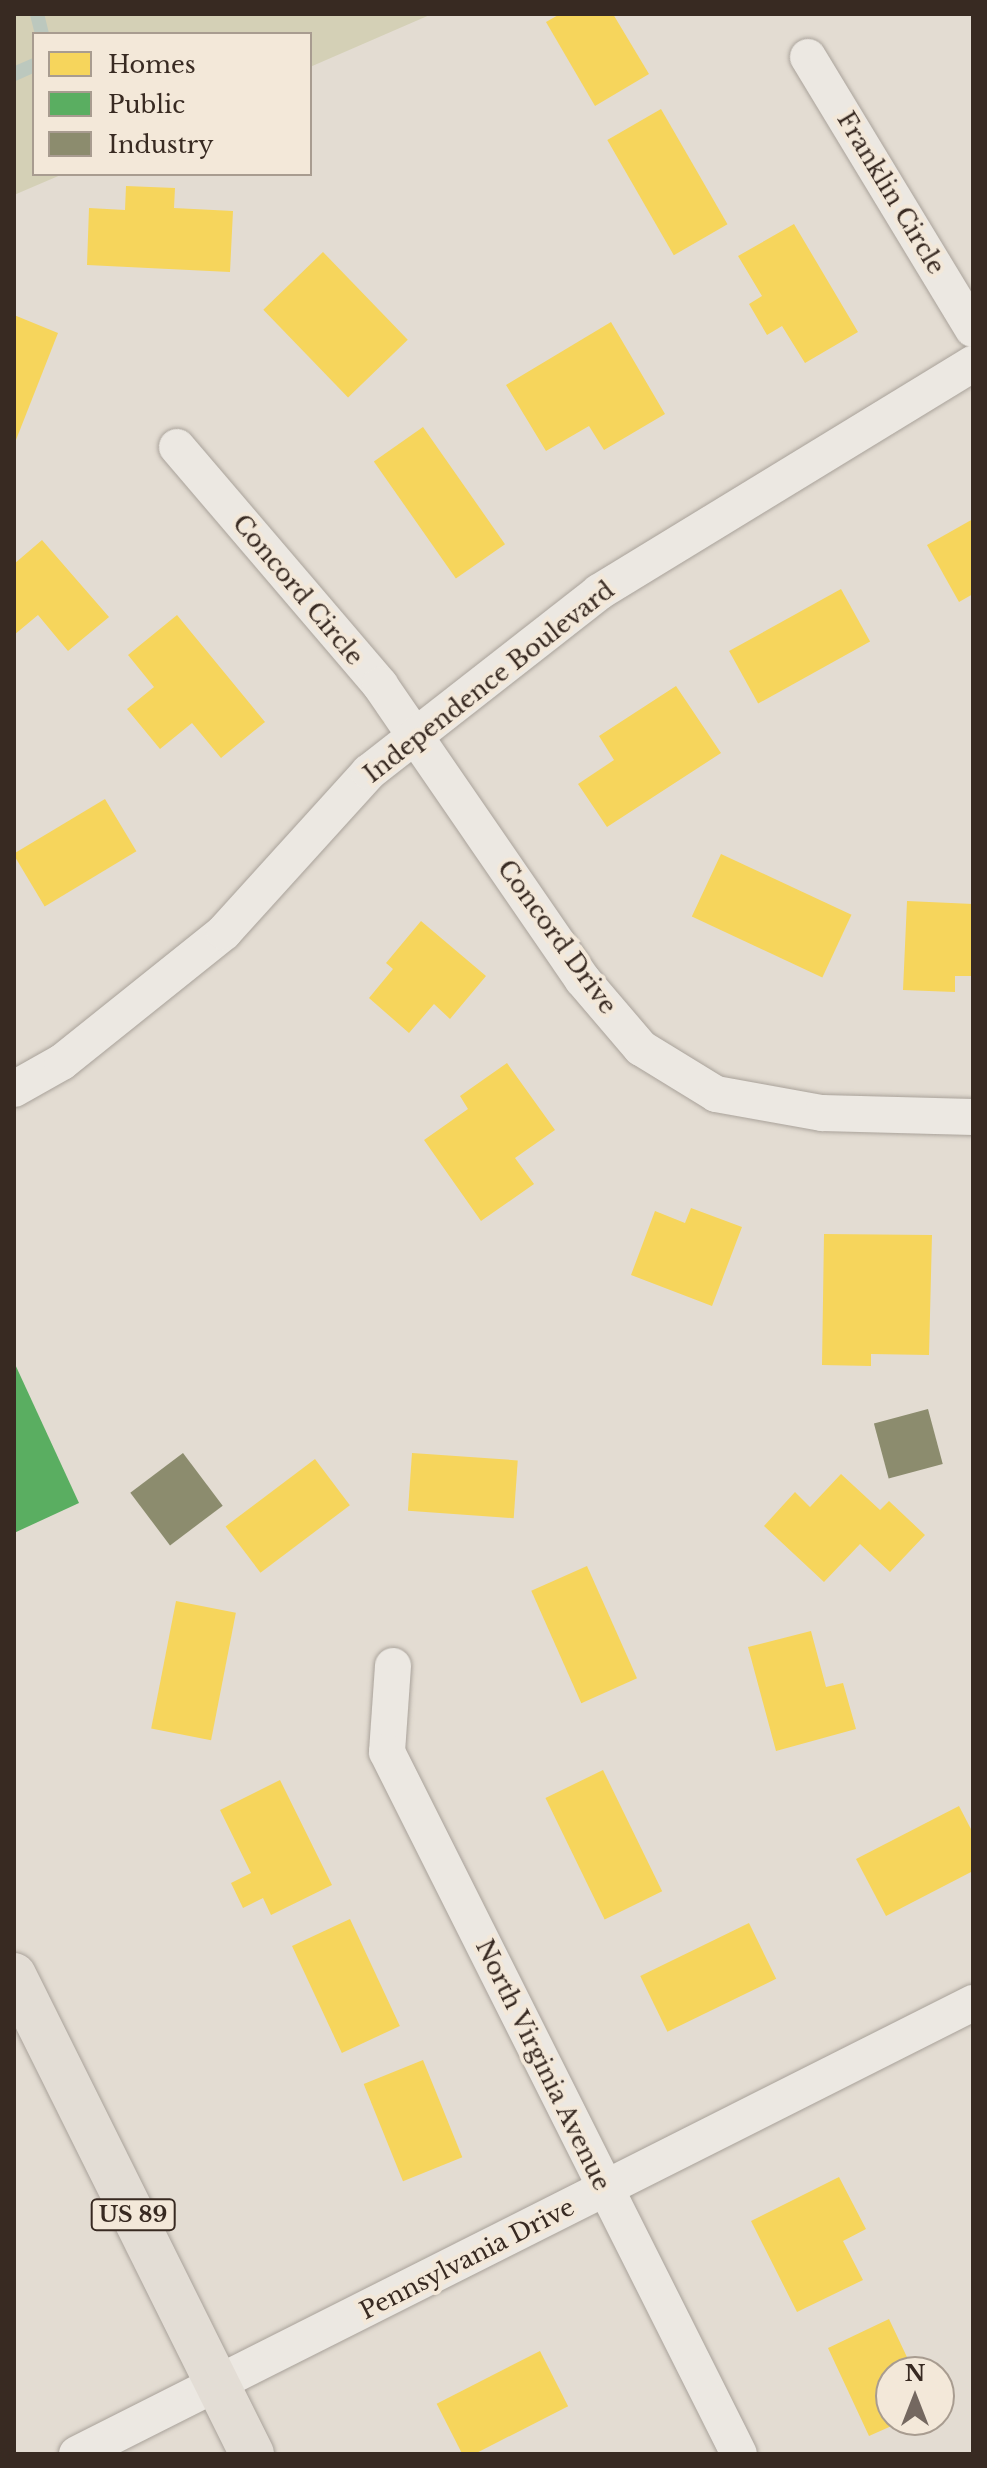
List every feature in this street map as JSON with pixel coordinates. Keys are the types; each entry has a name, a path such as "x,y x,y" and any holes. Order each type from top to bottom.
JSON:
{"main road":[{"name":"US 89","path":"14,1975 252,2454"}],"street":[{"name":"Franklin Circle","path":"808,57 973,329"},
{"name":"Independence Boulevard","path":"14,1089 62,1062 224,932 369,772 599,592 973,364"},
{"name":"Concord Circle","path":"177,447 417,735"},
{"name":"Concord Drive","path":"417,735 582,979 641,1048 716,1094 822,1113 973,1117"},
{"name":"North Virginia Avenue","path":"393,1666 387,1752 739,2454"},
{"name":"Pennsylvania Drive","path":"77,2454 973,2003"}],"shaded area":[{"path":"14,14 432,14 312,66 312,32 32,32 32,176 58,176 14,195"}],"building: Homes":[{"path":"560,14 613,14 649,74 595,106 546,22"},
{"path":"661,109 728,224 674,255 607,140"},
{"path":"126,186 175,188 174,208 233,211 230,272 87,265 89,208 125,210"},
{"path":"794,224 858,332 805,363 782,326 767,335 749,304 762,296 738,256"},
{"path":"323,252 408,340 348,397 263,310"},
{"path":"14,315 58,333 14,445"},
{"path":"611,322 665,414 604,450 589,426 546,451 506,385"},
{"path":"423,427 505,544 456,579 374,461"},
{"path":"973,519 973,594 959,602 927,545"},
{"path":"42,540 109,617 68,651 38,615 14,635 14,564"},
{"path":"841,589 870,641 758,704 729,651"},
{"path":"177,615 265,722 221,758 192,723 160,749 127,709 154,687 128,655"},
{"path":"676,686 721,753 607,827 578,784 614,760 599,736"},
{"path":"105,799 136,851 45,906 14,854"},
{"path":"721,854 852,915 822,977 692,917"},
{"path":"907,901 973,904 973,976 955,976 955,992 903,990"},
{"path":"421,921 486,976 450,1019 434,1004 409,1033 369,998 393,969 386,963"},
{"path":"507,1063 555,1130 515,1158 534,1184 481,1221 424,1140 468,1109 460,1096"},
{"path":"691,1208 742,1227 712,1306 631,1275 655,1211 685,1223"},
{"path":"824,1234 932,1235 929,1355 871,1354 871,1366 822,1365"},
{"path":"412,1453 518,1460 514,1518 408,1511"},
{"path":"315,1459 350,1505 260,1573 226,1526"},
{"path":"841,1474 880,1510 889,1501 925,1535 890,1572 860,1544 824,1582 764,1526 795,1492 810,1507"},
{"path":"587,1566 637,1678 581,1703 531,1591"},
{"path":"176,1601 236,1613 211,1740 151,1729"},
{"path":"811,1631 826,1687 843,1683 856,1729 776,1751 748,1647"},
{"path":"603,1770 662,1891 605,1919 545,1798"},
{"path":"280,1780 332,1885 271,1915 263,1898 243,1908 231,1883 251,1873 220,1810"},
{"path":"959,1806 973,1833 973,1871 886,1916 856,1859"},
{"path":"350,1919 400,2026 342,2053 292,1946"},
{"path":"749,1923 776,1979 667,2032 640,1976"},
{"path":"423,2060 462,2157 403,2181 364,2084"},
{"path":"839,2177 866,2229 843,2241 863,2280 797,2312 751,2221"},
{"path":"889,2319 906,2356 875,2356 875,2433 869,2436 828,2348"},
{"path":"540,2351 568,2406 474,2454 462,2454 437,2404"}],"building: Public":[{"path":"14,1362 79,1503 14,1533"}],"building: Industry":[{"path":"928,1409 943,1464 889,1479 874,1423"},
{"path":"183,1453 223,1506 170,1545 130,1493"}],"waterway":[{"path":"37,14 42,32"},
{"path":"14,74 32,66"}]}
